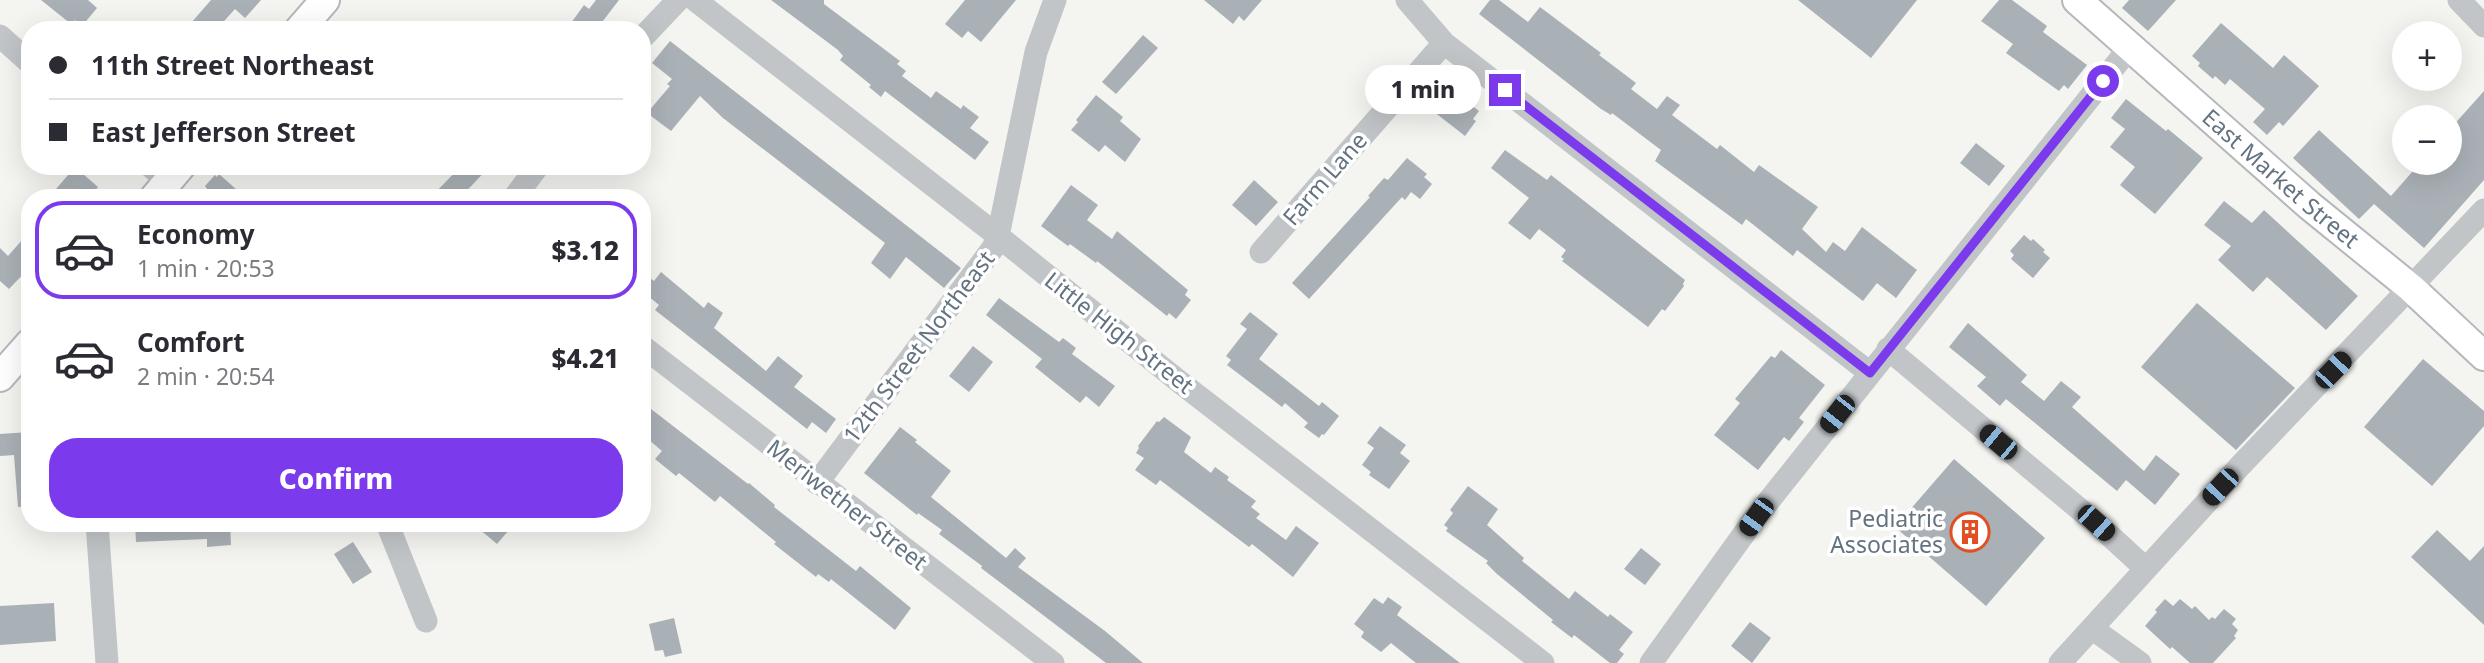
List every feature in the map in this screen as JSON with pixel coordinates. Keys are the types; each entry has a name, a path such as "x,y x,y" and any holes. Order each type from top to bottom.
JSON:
{"main road":[{"path":"307,21 325,0"},
{"name":"East Market Street","path":"2077,0 2310,206 2412,288 2484,356"},
{"path":"0,377 21,353"}],"street":[{"path":"651,28 678,0"},
{"name":"Little High Street","path":"695,0 998,236 1181,383 1543,663"},
{"name":"12th Street Northeast","path":"817,483 988,258 998,236 1036,52 1055,0"},
{"path":"1407,0 1444,43 1870,373"},
{"path":"2459,0 2484,26"},
{"path":"0,36 21,55"},
{"name":"Farm Lane","path":"1261,252 1444,43"},
{"path":"1651,663 1756,517 2130,47"},
{"path":"2060,663 2145,568 2484,209"},
{"path":"1888,349 2096,523 2145,568"},
{"name":"Meriwether Street","path":"651,353 1053,663"},
{"path":"98,532 107,663"},
{"path":"391,532 426,621"},
{"path":"2093,629 2140,663"}],"building":[{"path":"41,0 88,0 97,8 86,21 67,21"},
{"path":"211,0 261,0 245,18 235,9 224,21 193,21"},
{"path":"596,0 619,0 603,21 572,21 584,5 589,9"},
{"path":"771,0 824,0 824,4 900,61 897,64 906,71 902,76 931,98 936,91 961,109 963,105 979,117 970,128 989,142 975,160 885,91 881,97 869,87 871,85 840,60 843,56 838,50"},
{"path":"965,0 1016,0 981,42 968,31 962,38 945,24"},
{"path":"1204,0 1262,0 1244,21 1239,16 1233,24"},
{"path":"1490,0 1499,0 1528,22 1540,7 1636,83 1631,89 1657,109 1667,96 1680,105 1672,115 1717,149 1720,145 1754,172 1759,165 1818,207 1802,229 1826,252 1833,242 1845,251 1862,227 1917,270 1896,298 1877,283 1863,301 1797,250 1793,256 1746,219 1742,225 1655,161 1661,150 1612,113 1611,115 1601,109 1479,14"},
{"path":"1798,0 1917,0 1871,58"},
{"path":"1999,0 2012,0 2047,26 2043,32 2087,65 2068,89 2064,85 2059,91 2006,53 2013,44 1981,21"},
{"path":"2129,0 2176,0 2148,31 2122,8"},
{"path":"2221,23 2273,68 2284,55 2319,86 2283,126 2279,122 2267,135 2253,122 2265,109 2230,79 2225,85 2215,76 2213,79 2198,66 2200,63 2192,56"},
{"path":"1143,35 1158,48 1116,94 1102,82"},
{"path":"670,41 961,268 944,288 906,257 890,279 871,263 885,243 723,118 700,96 671,131 651,116 651,108 670,86 667,84 672,79 652,63"},
{"path":"1451,89 1479,111 1473,119 1476,121 1465,136 1433,111"},
{"path":"2484,91 2484,180 2424,248 2374,204 2359,219 2293,158 2319,130 2391,196 2409,175 2462,175 2462,116"},
{"path":"1096,95 1123,117 1120,121 1141,139 1125,162 1105,145 1099,152 1071,130"},
{"path":"2126,99 2203,158 2155,214 2120,185 2135,167 2110,147 2125,129 2111,118"},
{"path":"1976,143 2005,166 1989,186 1960,163"},
{"path":"1505,150 1547,180 1551,175 1685,280 1684,286 1665,311 1662,309 1648,327 1562,261 1564,259 1561,257 1566,250 1539,229 1530,240 1508,223 1529,198 1491,168"},
{"path":"1407,158 1427,174 1424,177 1432,184 1420,199 1411,192 1405,200 1402,197 1309,299 1292,283 1384,178 1388,180"},
{"path":"68,175 84,175 98,187 97,189 56,189"},
{"path":"215,175 220,175 236,189 207,189 205,186"},
{"path":"452,175 482,175 468,189 439,189"},
{"path":"1254,180 1278,202 1256,226 1232,205"},
{"path":"1071,185 1098,205 1087,220 1112,239 1117,231 1188,290 1185,295 1191,300 1176,319 1169,313 1167,316 1097,261 1096,263 1070,244 1068,246 1041,226"},
{"path":"2224,201 2252,223 2264,210 2358,296 2326,330 2267,277 2253,292 2218,260 2231,246 2204,225"},
{"path":"2024,235 2031,241 2033,239 2050,258 2033,278 2011,259 2014,255 2010,251"},
{"path":"21,241 21,276 9,289 0,281 0,248 8,256"},
{"path":"661,272 704,308 708,302 723,313 714,328 766,371 778,356 803,376 794,387 836,419 826,433 812,422 807,429 655,310 659,305 651,298 651,279 654,281"},
{"path":"999,298 1059,342 1063,338 1076,348 1072,354 1115,386 1099,407 1086,396 1080,403 1035,367 1042,359 986,315"},
{"path":"2197,303 2295,388 2236,450 2141,367"},
{"path":"1250,312 1278,334 1259,359 1319,406 1322,402 1339,416 1319,438 1304,427 1308,423 1285,403 1282,407 1227,365 1231,360 1226,356 1247,329 1240,324"},
{"path":"1968,323 2027,375 2021,382 2044,401 2061,381 2081,397 2072,407 2144,471 2156,455 2180,474 2155,505 2126,480 2117,491 2006,399 2000,406 1977,386 1986,377 1949,347"},
{"path":"973,346 993,362 969,392 949,376"},
{"path":"1781,350 1825,385 1799,418 1804,422 1789,441 1784,437 1758,470 1714,435 1740,403 1735,399 1771,356 1775,358"},
{"path":"2423,359 2484,411 2484,426 2432,486 2364,427"},
{"path":"651,409 749,483 775,505 774,507 856,571 860,566 911,608 895,630 831,579 829,582 818,574 816,577 720,496 715,502 679,473 676,476 655,459 662,451 651,442"},
{"path":"1164,417 1191,437 1184,452 1211,473 1215,467 1229,477 1227,480 1256,501 1251,507 1260,514 1256,518 1286,540 1296,526 1319,543 1293,577 1252,544 1249,547 1160,480 1156,485 1135,470 1144,458 1136,453 1138,446 1157,421"},
{"path":"1380,426 1406,445 1400,453 1410,461 1389,489 1369,475 1371,472 1362,465 1374,448 1367,443"},
{"path":"900,427 951,471 931,497 1006,558 1015,548 1026,558 1018,567 1105,631 1143,663 1106,663 939,534 942,530 918,513 917,515 864,473"},
{"path":"21,433 21,507 18,507 14,455 0,456 0,434"},
{"name":"Pediatric Associates","path":"1954,459 2045,538 1986,606 1895,527"},
{"path":"1468,486 1498,509 1487,525 1524,558 1522,561 1569,599 1575,591 1608,617 1610,614 1633,632 1619,650 1624,654 1617,663 1610,663 1574,635 1572,638 1551,622 1553,620 1497,574 1486,563 1488,561 1446,531 1448,528 1444,525 1453,513 1450,510"},
{"path":"2437,530 2470,561 2484,546 2484,625 2411,557"},
{"path":"135,532 230,532 231,545 207,547 207,539 136,542"},
{"path":"483,532 507,532 497,544"},
{"path":"353,542 372,572 353,584 334,554"},
{"path":"1641,548 1661,564 1645,585 1624,569"},
{"path":"1388,597 1402,607 1397,615 1460,663 1416,663 1391,643 1381,652 1361,637 1364,632 1354,624 1374,598 1383,604"},
{"path":"2165,599 2173,606 2180,599 2192,609 2195,606 2209,620 2212,617 2215,619 2224,609 2236,619 2232,624 2238,630 2234,636 2236,638 2213,663 2190,663 2145,626"},
{"path":"54,603 56,641 0,645 0,606"},
{"path":"674,618 682,653 665,657 663,650 655,651 649,624"},
{"path":"1750,622 1771,638 1752,663 1731,646"}],"place":[{"name":"Pediatric Associates","path":"1970,532"}],"route":[{"path":"1505,90 1870,373 2103,81"}]}
